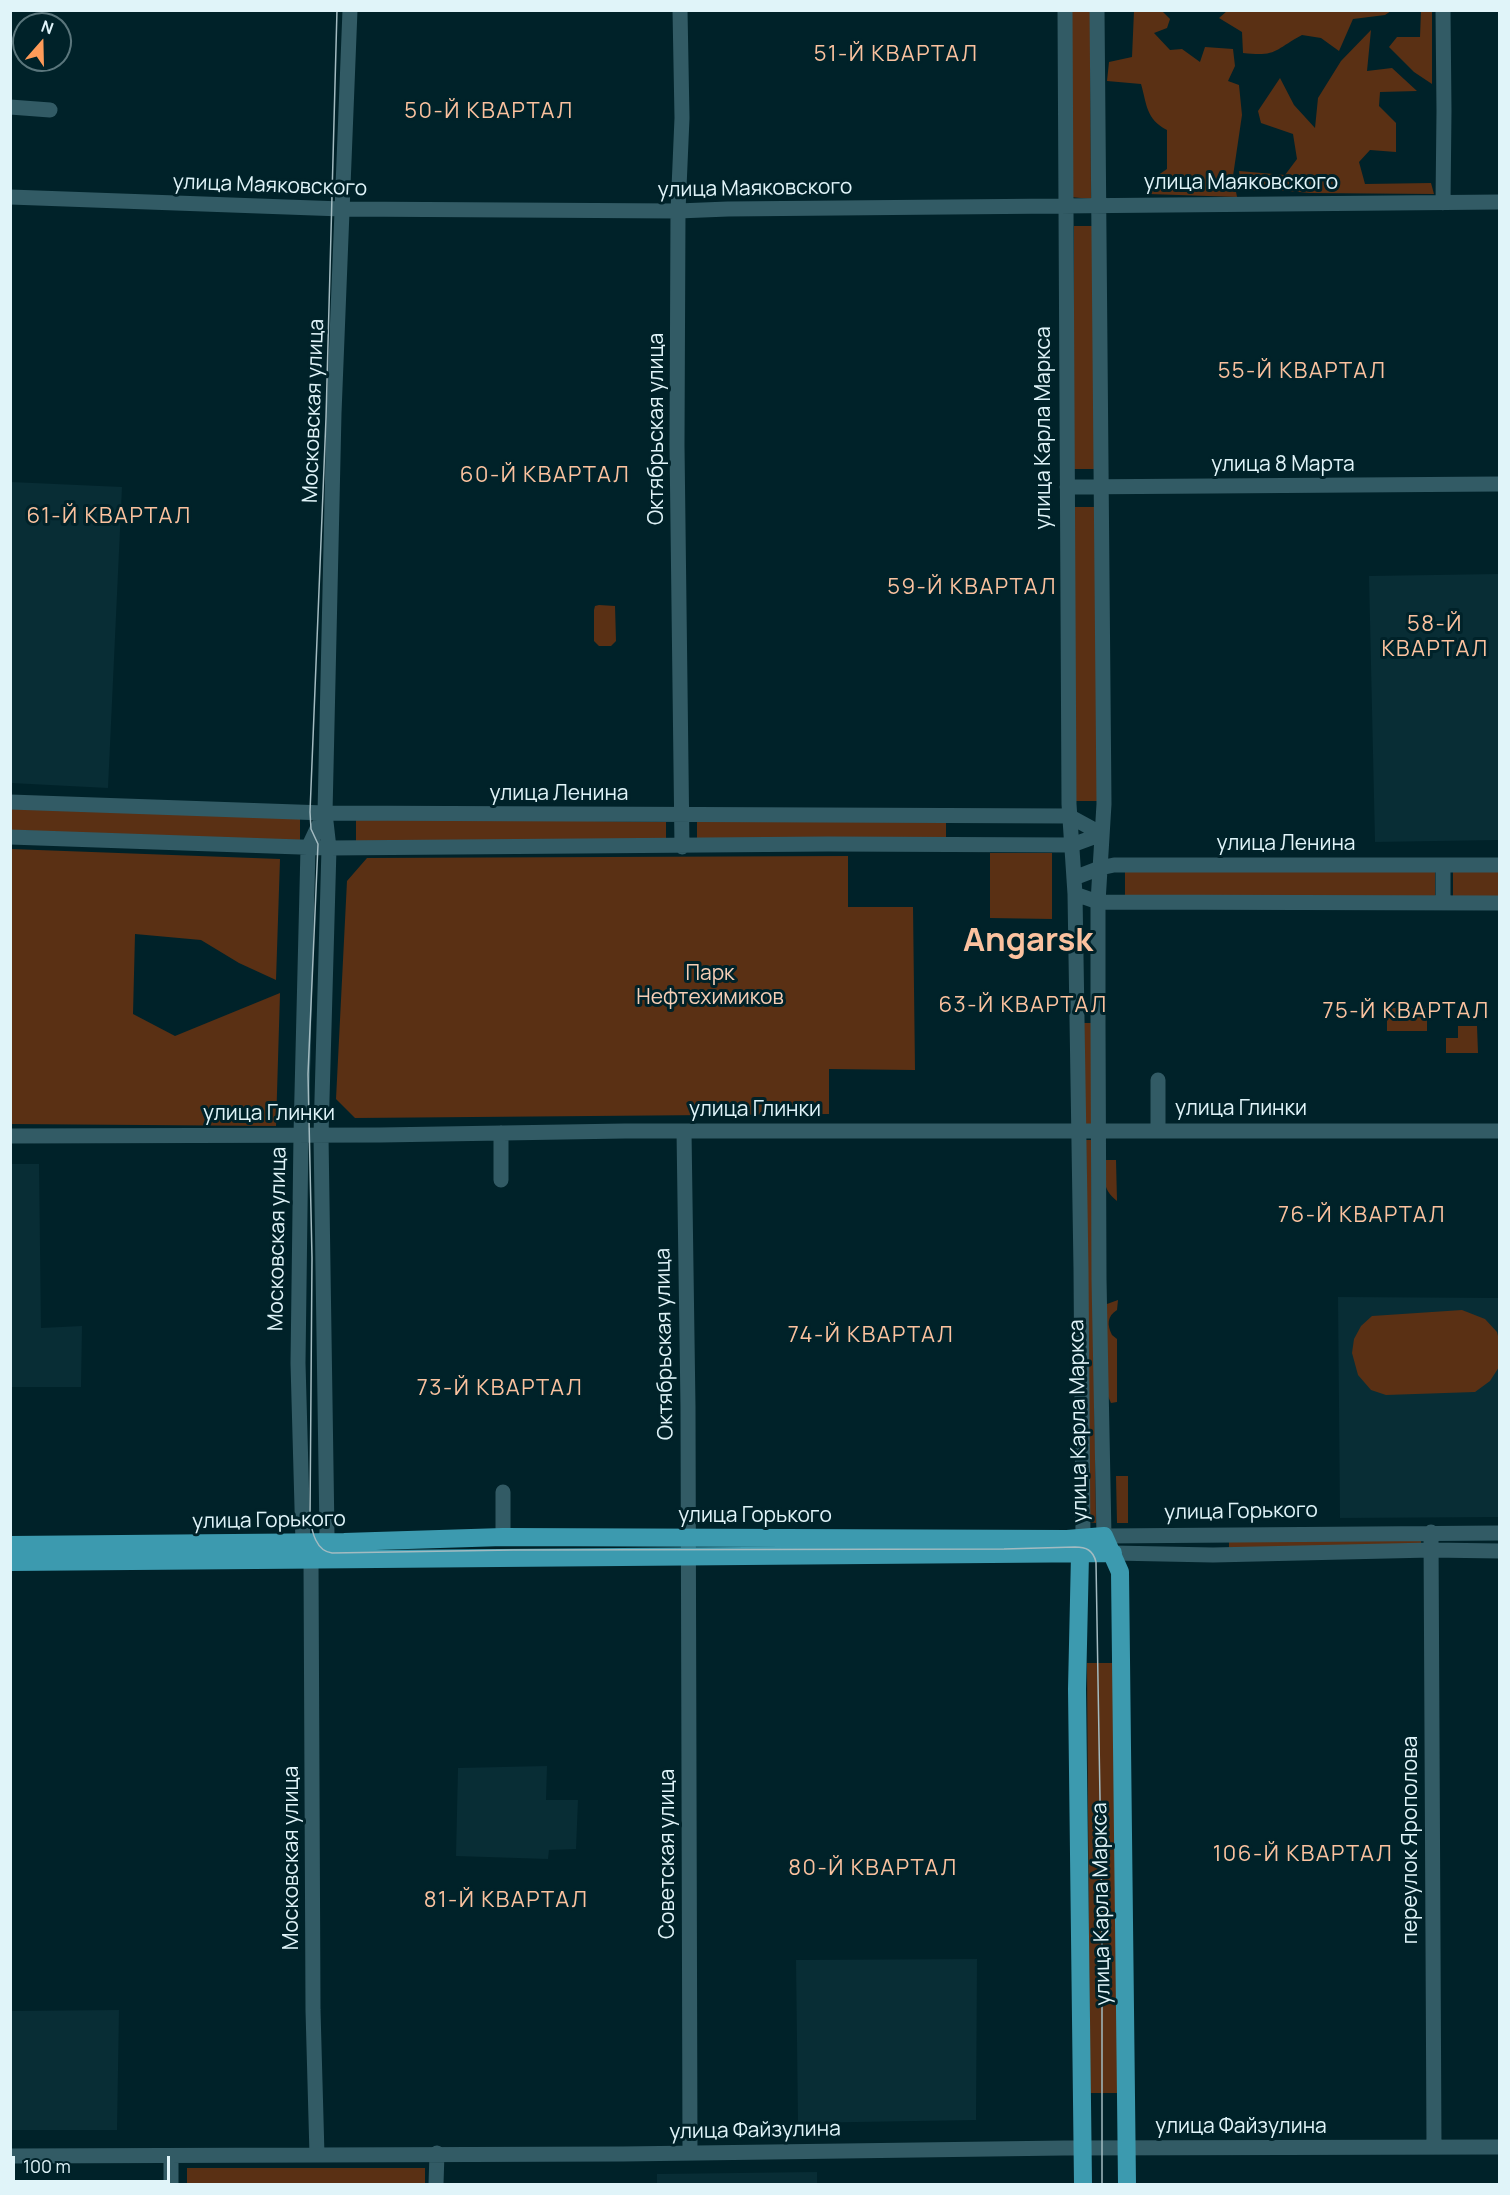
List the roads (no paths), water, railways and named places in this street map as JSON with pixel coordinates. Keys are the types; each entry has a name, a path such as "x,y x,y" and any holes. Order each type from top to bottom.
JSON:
{"main road":[{"name":"улица Горького","path":"1081,1546 1104,1536"},
{"name":"улица Карла Маркса","path":"1104,1536 1120,1572 1127,2184"},
{"name":"улица Горького","path":"10,1545 303,1543 503,1537 688,1547"},
{"name":"улица Горького","path":"10,1562 311,1560 688,1547 1081,1546 1113,1553"},
{"name":"улица Карла Маркса","path":"1081,1546 1077,1689 1083,2184"}],"street":[{"name":"Московская улица","path":"324,1542 327,1530 321,1135 329,848 325,813 334,412 351,10"},
{"name":"Октябрьская улица","path":"680,10 682,118 678,211 677,445 682,847"},
{"name":"улица Карла Маркса","path":"1065,10 1069,816 1074,886 1081,1288 1081,1546"},
{"name":"улица Карла Маркса","path":"1097,10 1103,736 1102,834 1098,902 1099,1304 1104,1536"},
{"path":"1443,10 1443,203"},
{"path":"10,107 50,110"},
{"name":"улица Маяковского","path":"10,197 342,209 678,211 1500,202"},
{"name":"улица 8 Марта","path":"1067,488 1500,484"},
{"name":"улица Ленина","path":"10,802 325,813 1069,816 1102,834"},
{"name":"Московская улица","path":"316,2155 311,1560 303,1543 298,1363 308,848 325,813"},
{"path":"10,837 329,848 682,847 828,844 1072,845 1102,834"},
{"name":"улица Ленина","path":"1074,886 1100,868 1114,865 1500,865"},
{"path":"1443,866 1443,903"},
{"path":"1074,886 1098,902 1500,903"},
{"path":"1158,1080 1158,1130"},
{"name":"Октябрьская улица","path":"684,1131 688,1547"},
{"name":"улица Глинки","path":"10,1137 684,1131 1500,1131"},
{"path":"501,1133 501,1180"},
{"path":"503,1492 503,1537"},
{"name":"переулок Ярополова","path":"1431,1532 1434,2147"},
{"name":"улица Горького","path":"1104,1536 1500,1533"},
{"path":"1213,1536 1214,1555"},
{"path":"311,1560 324,1542"},
{"name":"Советская улица","path":"688,1547 690,2152"},
{"name":"улица Горького","path":"1113,1553 1214,1555 1431,1550 1500,1551"},
{"name":"улица Файзулина","path":"10,2156 1500,2147"},
{"path":"436,2184 437,2153"},
{"path":"171,2156 171,2184"}],"tram line":[{"path":"337,10 326,418 310,812 311,829 318,844 308,1074 312,1258 310,1518 314,1535 322,1549 332,1553 1075,1547 1091,1552 1096,1562 1102,1917 1102,2184"}],"district":[{"name":"51-Й КВАРТАЛ","path":"896,55"},
{"name":"50-Й КВАРТАЛ","path":"489,112"},
{"name":"55-Й КВАРТАЛ","path":"1302,372"},
{"name":"60-Й КВАРТАЛ","path":"545,476"},
{"name":"61-Й КВАРТАЛ","path":"109,517"},
{"name":"59-Й КВАРТАЛ","path":"972,588"},
{"name":"58-Й КВАРТАЛ","path":"1435,638"},
{"name":"Angarsk","path":"1028,942"},
{"name":"63-Й КВАРТАЛ","path":"1023,1006"},
{"name":"75-Й КВАРТАЛ","path":"1406,1012"},
{"name":"76-Й КВАРТАЛ","path":"1362,1216"},
{"name":"74-Й КВАРТАЛ","path":"871,1336"},
{"name":"73-Й КВАРТАЛ","path":"500,1389"},
{"name":"106-Й КВАРТАЛ","path":"1303,1855"},
{"name":"80-Й КВАРТАЛ","path":"873,1869"},
{"name":"81-Й КВАРТАЛ","path":"506,1901"}],"park label":[{"name":"Парк Нефтехимиков","path":"710,986"}]}
